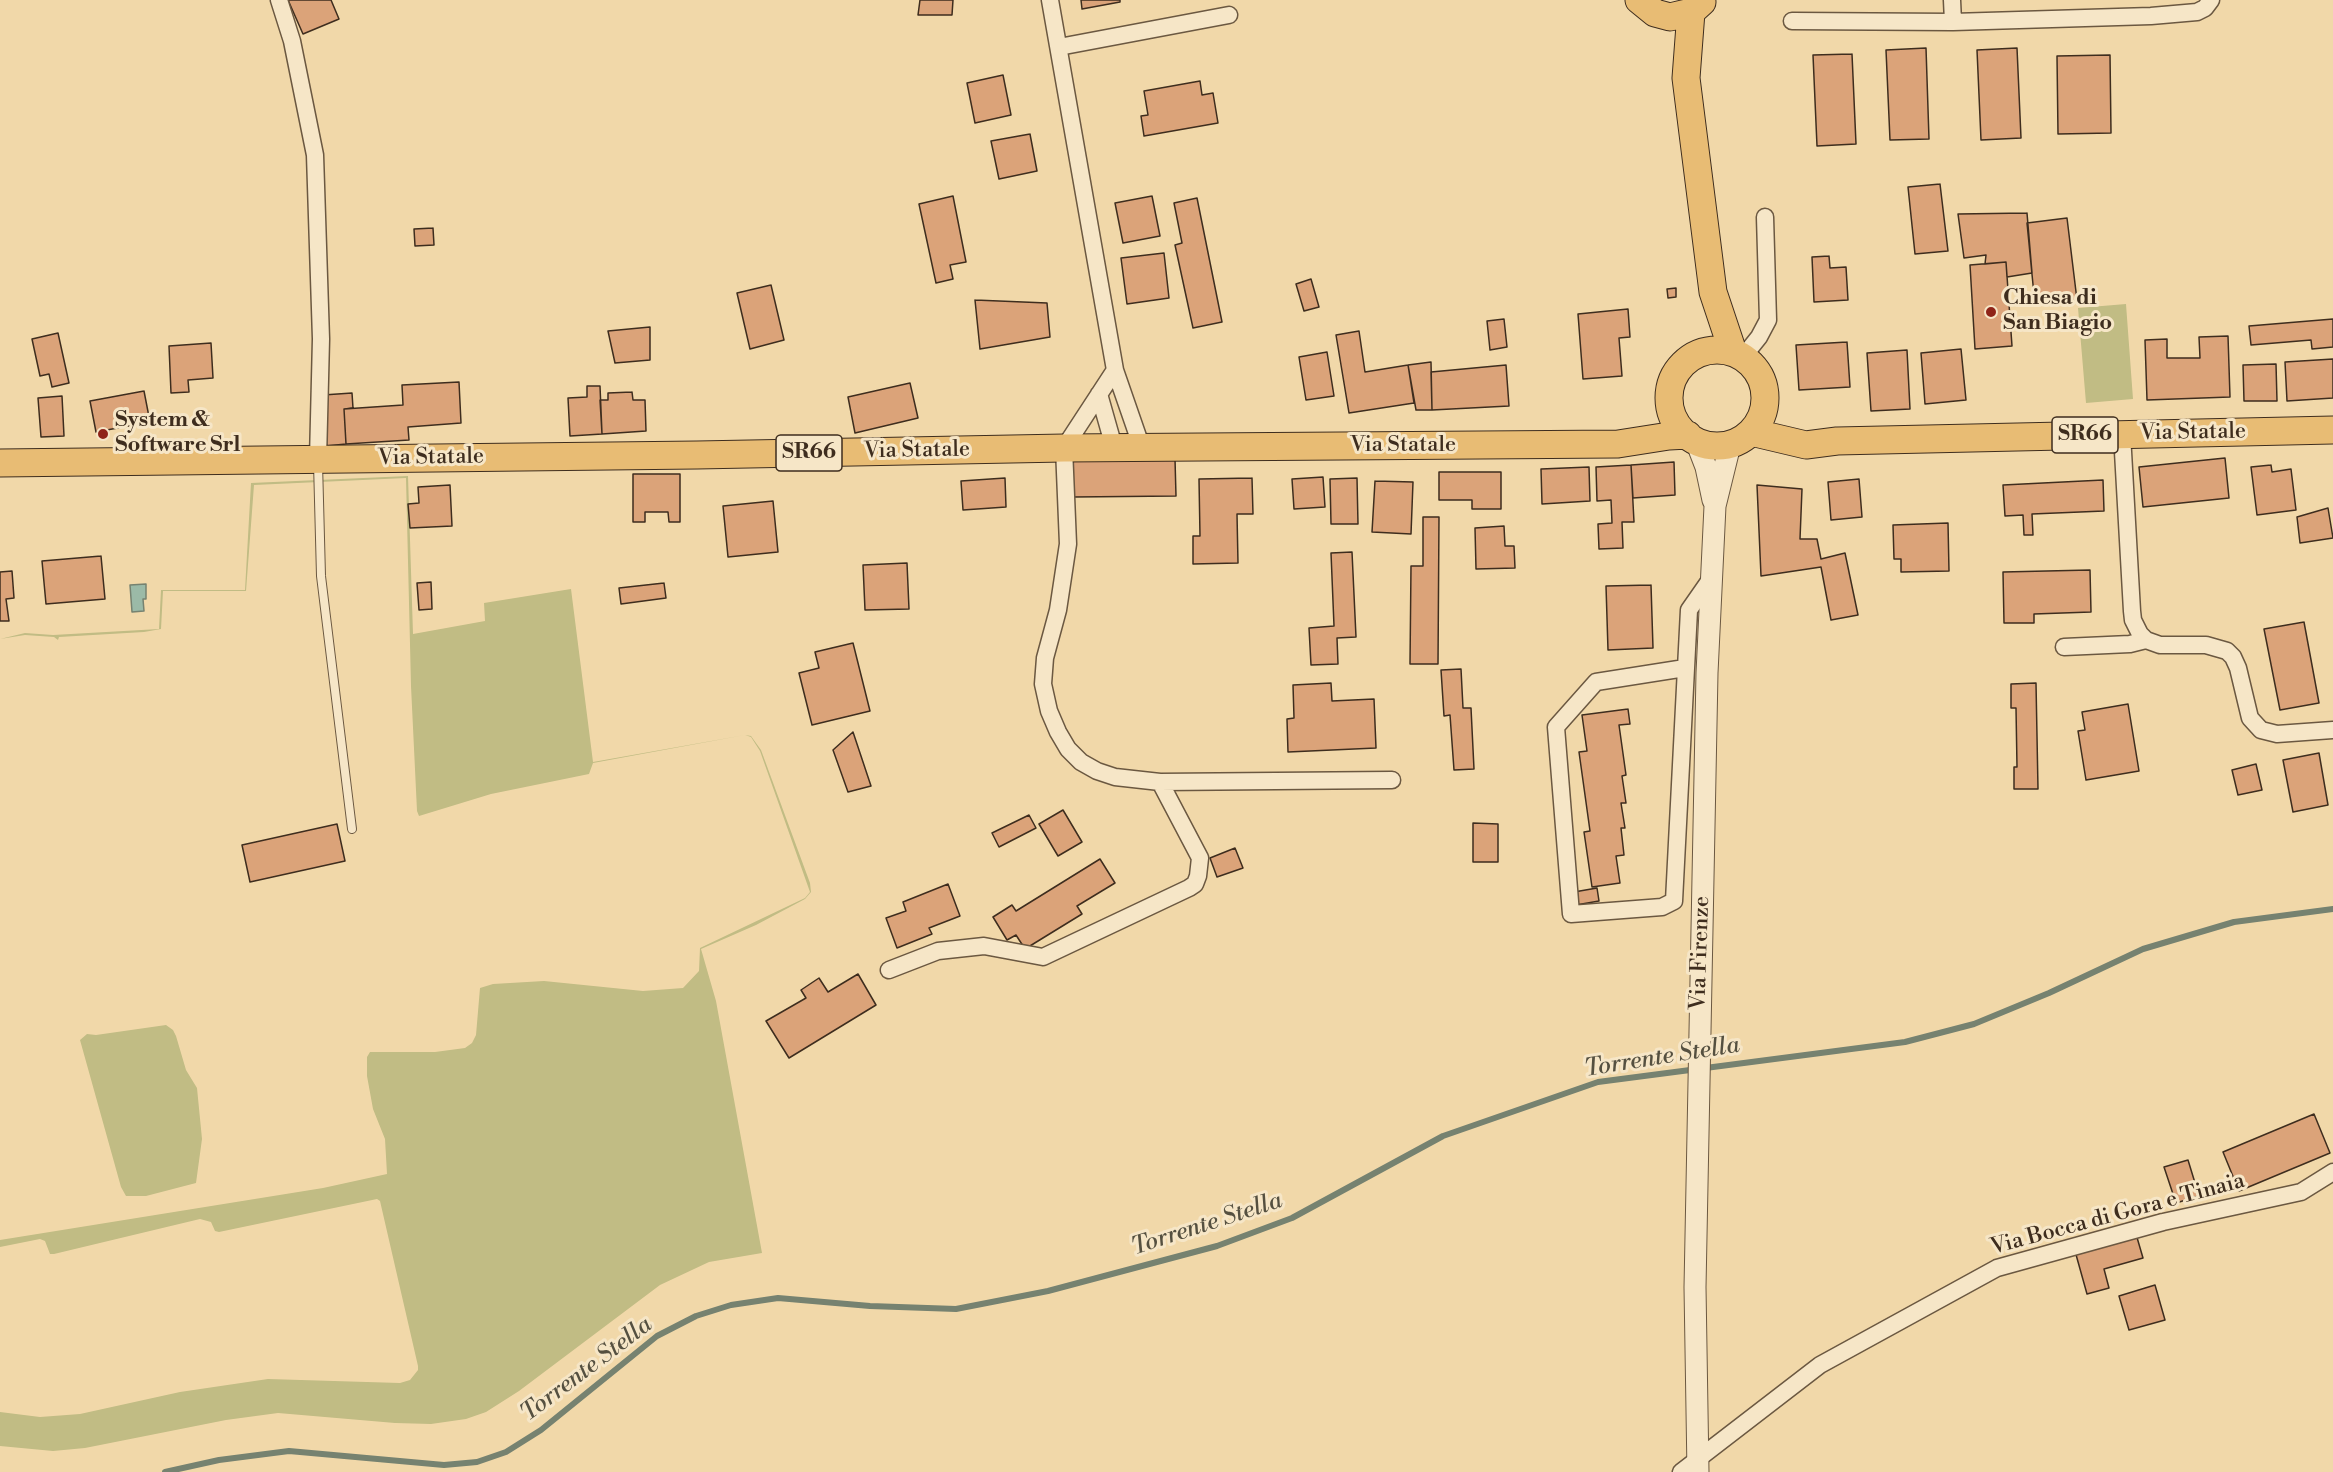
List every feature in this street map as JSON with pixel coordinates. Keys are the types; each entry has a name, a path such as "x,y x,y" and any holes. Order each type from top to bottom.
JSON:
{"main road":[{"path":"1647,7 1677,17 1698,6"},
{"path":"1698,6 1686,78 1713,292 1738,355"},
{"path":"1647,7 1686,78"},
{"path":"1698,354 1713,292"},
{"path":"1692,438 1674,418 1670,396 1672,383 1686,361 1709,350 1738,355 1753,365 1760,376 1764,388 1764,408 1757,424 1740,438"},
{"path":"1618,444 1648,422 1670,396"},
{"name":"Via Statale","path":"1764,408 1789,425 1837,441"},
{"name":"Via Statale","path":"1740,438 1806,445 1837,441 2333,430"},
{"name":"Via Statale","path":"0,463 1114,447 1618,444 1669,436 1692,438"},
{"name":"SR66","path":"1692,438 1708,445 1740,438"}],"street":[{"path":"279,0 292,41 315,155 321,339 318,459"},
{"path":"1050,0 1115,370 1143,448"},
{"path":"1952,0 1953,22"},
{"path":"1792,21 1953,22 2187,15 2205,8 2211,0"},
{"path":"1059,47 1229,15"},
{"path":"1738,355 1760,337 1768,320 1765,217"},
{"path":"1115,370 1064,448 1068,544 1058,610 1045,658 1043,684 1049,711 1063,740 1081,762 1115,777 1160,782 1392,780"},
{"path":"1099,394 1114,447"},
{"path":"2122,434 2132,611 2136,626 2146,640"},
{"path":"1692,438 1706,467 1714,506"},
{"path":"1714,506 1740,438"},
{"name":"Via Firenze","path":"1698,1465 1695,1287 1697,1117 1707,674 1714,506"},
{"path":"1685,668 1596,682 1556,728 1571,914 1662,907 1674,901 1689,610 1712,577"},
{"path":"2064,647 2130,644 2146,640 2160,645 2206,645 2227,651 2238,668 2250,718 2261,730 2269,734 2333,730"},
{"path":"889,969 938,951 984,946 1043,957 1195,884 1200,858 1160,782"},
{"name":"Via Bocca di Gora e Tinaia","path":"1680,1472 1698,1465 1820,1365 1997,1268 2163,1222 2301,1192 2333,1172"}],"lane":[{"path":"318,459 321,576 352,830"}],"shaded area":[{"path":"2126,304 2133,399 2086,403 2078,308"},
{"path":"408,476 413,634 485,621 484,603 571,589 593,762 745,735 593,763 589,774 491,794 419,816 411,686 406,478 254,485 246,591 163,591 161,629 59,637 58,640 54,637 25,635 0,639 25,633 53,635 159,629 161,590 245,590 251,483"},
{"path":"146,584 146,599 143,599 144,611 132,612 130,585"},
{"path":"745,735 751,736 761,750 810,883 811,892 805,899 756,925 701,949 716,1001 762,1253 709,1262 660,1285 519,1391 486,1412 466,1419 431,1424 395,1423 278,1413 226,1420 85,1448 53,1451 0,1446 0,1412 40,1417 80,1414 180,1392 268,1379 400,1383 410,1380 418,1370 418,1366 380,1201 377,1199 219,1232 215,1231 211,1222 200,1219 54,1254 50,1254 45,1241 40,1239 0,1247 0,1240 323,1188 387,1174 385,1139 373,1109 367,1076 367,1057 370,1052 435,1052 465,1048 472,1043 476,1035 480,988 493,984 544,981 643,991 683,988 699,971 700,948 805,898 810,892 760,751 751,737"},
{"path":"166,1025 173,1030 176,1036 186,1070 197,1088 202,1139 196,1183 146,1196 126,1196 121,1187 80,1040 87,1034 96,1035"}],"building":[{"path":"288,0 331,0 339,19 303,34"},
{"path":"920,0 953,0 952,15 918,15"},
{"path":"1081,0 1120,0 1120,2 1082,9"},
{"path":"1926,48 1929,139 1890,140 1886,50"},
{"path":"2017,48 2021,138 1981,140 1977,50"},
{"path":"1852,54 1856,144 1817,146 1813,55"},
{"path":"2110,55 2111,133 2058,134 2057,56"},
{"path":"1003,75 1011,115 975,123 967,83"},
{"path":"1200,81 1202,95 1213,93 1218,123 1144,136 1141,116 1148,115 1144,91"},
{"path":"1030,134 1037,171 999,179 991,141"},
{"path":"1940,184 1948,251 1915,254 1908,187"},
{"path":"953,196 966,262 950,265 953,279 936,283 919,204"},
{"path":"1152,196 1160,236 1123,243 1115,203"},
{"path":"1197,198 1222,322 1193,328 1175,245 1182,243 1174,203"},
{"path":"2027,213 2032,273 2007,277 2006,262 1985,264 1986,255 1964,258 1958,214"},
{"path":"2067,218 2077,300 2035,305 2027,223"},
{"path":"433,228 434,245 415,246 414,229"},
{"path":"1164,253 1169,298 1127,304 1121,258"},
{"path":"1829,256 1830,268 1846,267 1848,300 1814,302 1812,257"},
{"name":"Chiesa di San Biagio","path":"2006,262 2012,346 1975,349 1970,265"},
{"path":"1311,279 1319,307 1304,311 1296,284"},
{"path":"771,285 784,340 750,349 737,293"},
{"path":"1676,288 1676,297 1668,298 1667,289"},
{"path":"975,300 1047,303 1050,337 980,349"},
{"path":"1628,309 1630,337 1619,338 1622,376 1583,379 1578,314"},
{"path":"1504,319 1507,347 1490,350 1487,321"},
{"path":"2333,319 2333,347 2312,349 2311,340 2251,345 2249,326"},
{"path":"650,327 650,360 615,363 608,331"},
{"path":"1359,331 1365,372 1408,365 1414,403 1349,413 1336,335"},
{"path":"58,333 69,383 52,387 49,374 40,376 32,339"},
{"path":"2228,336 2230,397 2147,400 2145,340 2167,339 2167,358 2200,358 2199,337"},
{"path":"1847,342 1850,387 1799,390 1796,345"},
{"path":"211,343 213,378 188,380 189,392 171,393 169,346"},
{"path":"1961,349 1966,400 1925,404 1921,353"},
{"path":"1907,350 1910,409 1871,411 1867,353"},
{"path":"1327,352 1334,396 1306,400 1299,357"},
{"path":"2333,359 2333,398 2287,401 2285,362"},
{"path":"1431,362 1432,410 1416,410 1408,365"},
{"path":"2276,364 2277,401 2244,401 2243,365"},
{"path":"1506,365 1509,406 1432,410 1431,372"},
{"path":"459,382 461,423 408,427 409,440 346,444 344,409 403,405 402,385"},
{"path":"910,383 918,418 855,433 848,397"},
{"path":"587,386 600,386 602,434 570,436 568,398 587,397"},
{"path":"144,391 150,422 96,432 90,401"},
{"path":"632,392 633,400 645,400 646,431 602,434 600,400 608,400 608,393"},
{"path":"352,393 353,408 344,409 346,444 326,446 323,395"},
{"path":"62,396 64,436 41,437 38,398"},
{"path":"2225,458 2229,498 2143,507 2139,467"},
{"path":"1175,459 1176,496 1073,497 1072,461"},
{"path":"1674,462 1675,495 1633,498 1631,465"},
{"path":"1631,465 1634,522 1622,522 1623,548 1599,549 1598,524 1612,523 1611,500 1597,501 1596,467"},
{"path":"2271,465 2272,472 2291,469 2296,510 2257,515 2251,467"},
{"path":"1589,467 1590,501 1542,504 1541,469"},
{"path":"1439,472 1501,472 1501,509 1472,509 1472,500 1439,500"},
{"path":"633,474 680,474 680,522 669,522 668,512 645,512 645,522 633,522"},
{"path":"1323,477 1325,507 1294,509 1292,479"},
{"path":"1005,478 1006,507 963,510 961,481"},
{"path":"1252,478 1253,514 1237,514 1238,563 1193,564 1193,536 1200,536 1199,479"},
{"path":"1357,478 1358,524 1331,524 1330,479"},
{"path":"1859,479 1862,517 1831,520 1828,482"},
{"path":"2103,480 2104,511 2032,514 2033,535 2024,535 2023,515 2005,516 2003,485"},
{"path":"1375,481 1413,482 1411,534 1372,532"},
{"path":"450,485 452,526 410,528 408,504 419,503 418,487"},
{"path":"1757,485 1802,489 1800,539 1817,539 1821,559 1845,553 1858,615 1831,620 1821,567 1761,576"},
{"path":"773,501 778,552 728,557 723,506"},
{"path":"2328,508 2333,538 2300,543 2297,517"},
{"path":"1423,517 1439,517 1438,664 1410,664 1411,566 1423,566"},
{"path":"1948,523 1949,571 1901,572 1901,559 1894,559 1893,525"},
{"path":"1504,526 1505,546 1514,546 1515,568 1476,569 1475,528"},
{"path":"1352,552 1356,637 1337,638 1338,664 1311,665 1309,628 1334,626 1331,553"},
{"path":"101,556 105,599 46,604 42,561"},
{"path":"907,563 909,609 865,610 863,565"},
{"path":"2090,570 2091,612 2034,614 2034,623 2004,623 2003,572"},
{"path":"12,571 14,598 6,599 9,621 0,621 0,572"},
{"path":"431,582 432,609 419,610 417,583"},
{"path":"664,583 666,598 621,604 619,588"},
{"path":"1651,585 1653,648 1608,650 1606,586"},
{"path":"2304,622 2319,703 2280,710 2264,629"},
{"path":"853,643 870,711 812,725 799,673 819,668 815,652"},
{"path":"1461,669 1463,708 1471,708 1474,769 1454,770 1450,715 1444,716 1441,670"},
{"path":"1331,683 1332,701 1374,699 1376,748 1288,752 1287,719 1294,718 1293,685"},
{"path":"2036,683 2038,789 2014,789 2014,767 2017,767 2016,708 2011,708 2011,684"},
{"path":"2128,704 2139,771 2086,780 2078,731 2085,730 2082,712"},
{"path":"1628,709 1630,724 1619,725 1626,775 1622,776 1626,803 1621,803 1625,828 1621,828 1624,855 1616,856 1620,883 1592,887 1584,832 1590,831 1579,752 1587,751 1582,715"},
{"path":"853,732 871,786 848,792 833,750"},
{"path":"2319,753 2328,805 2293,812 2283,760"},
{"path":"2256,764 2262,790 2238,795 2232,770"},
{"path":"1063,810 1082,842 1058,856 1039,824"},
{"path":"1029,815 1036,828 999,847 992,833"},
{"path":"1473,823 1498,824 1498,862 1473,862"},
{"path":"337,824 345,861 250,882 242,845"},
{"path":"1235,848 1243,868 1217,877 1210,858"},
{"path":"1100,859 1115,883 1077,906 1082,914 1025,949 1016,935 1007,940 993,917 1012,905 1016,911"},
{"path":"948,884 960,916 929,928 932,934 897,948 886,918 906,911 903,902"},
{"path":"1597,888 1599,901 1576,905 1574,892"},
{"path":"858,974 876,1005 789,1058 766,1021 806,998 801,990 819,978 828,992"},
{"path":"2314,1114 2330,1153 2239,1191 2223,1152"},
{"path":"2188,1160 2199,1196 2176,1203 2164,1167"},
{"path":"2136,1234 2143,1258 2104,1269 2109,1288 2087,1294 2075,1251"},
{"path":"2155,1285 2165,1320 2129,1330 2119,1296"}],"waterway":[{"name":"Torrente Stella","path":"165,1472 219,1460 289,1451 444,1465 477,1462 506,1452 541,1430 657,1336 696,1316 731,1305 778,1298 870,1306 956,1309 1048,1291 1217,1246 1292,1218 1443,1136 1598,1082 1905,1042 1974,1024 2049,993 2143,949 2234,922 2333,909"}],"place":[{"name":"Chiesa di San Biagio","path":"1991,312"},
{"name":"System & Software Srl","path":"103,434"}]}
